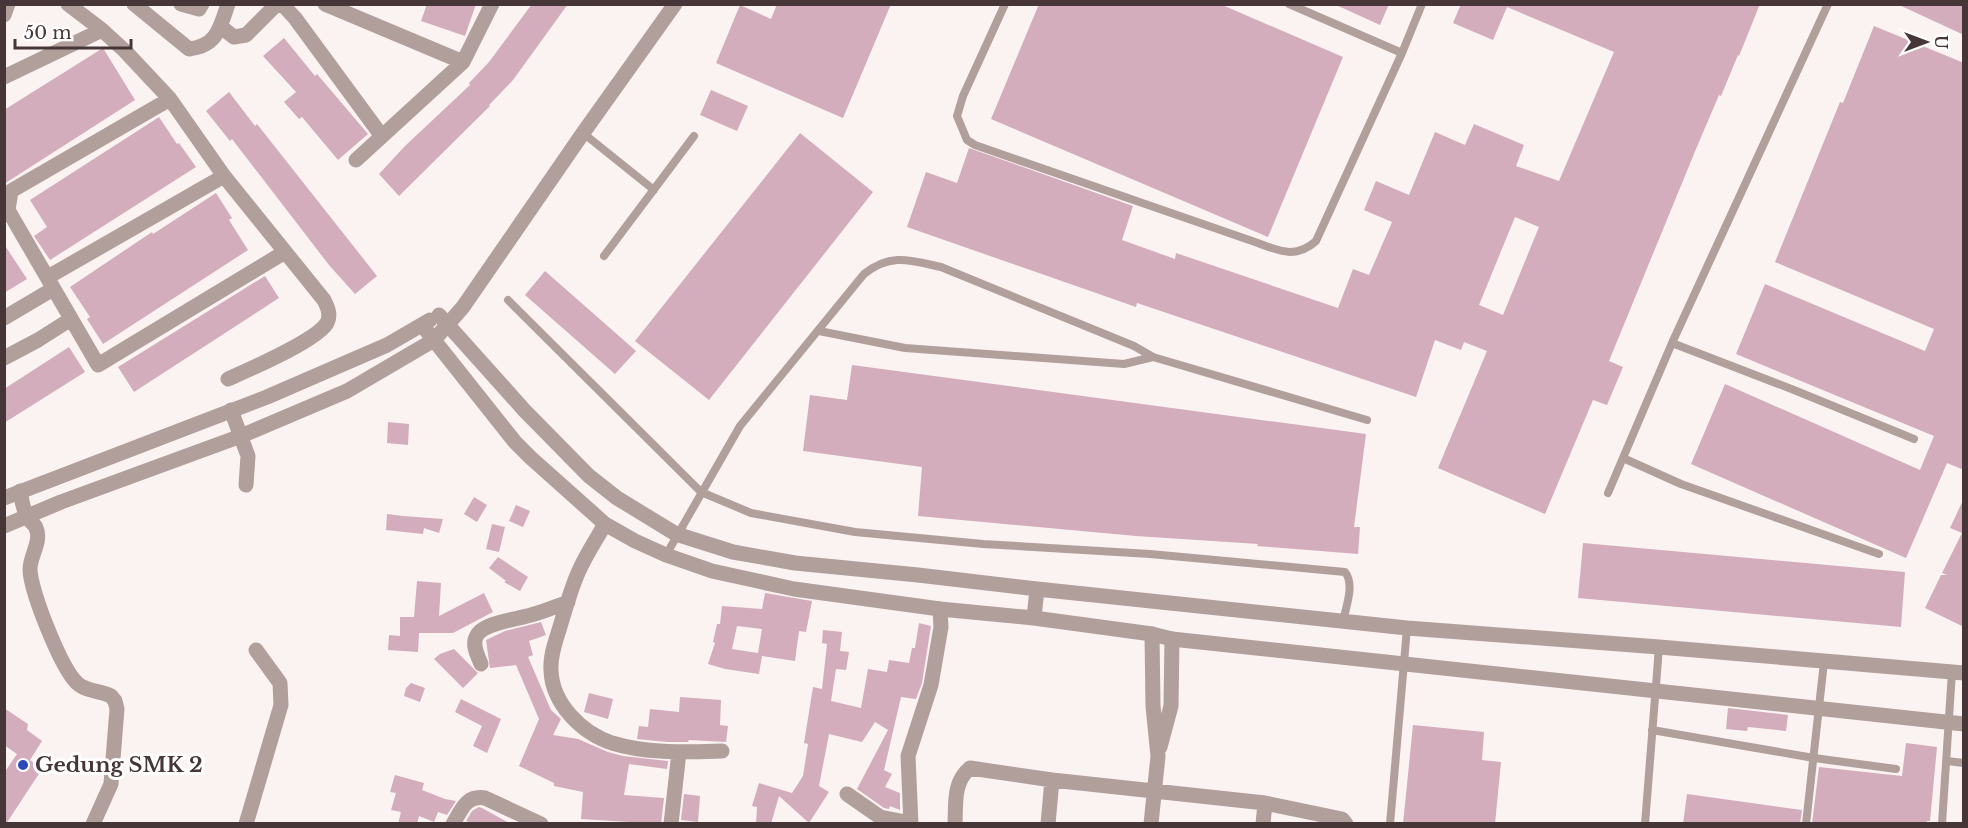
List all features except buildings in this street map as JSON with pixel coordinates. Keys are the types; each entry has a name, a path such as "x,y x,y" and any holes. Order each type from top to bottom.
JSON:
{"street":[{"path":"4,15 8,4"},
{"path":"134,4 189,50 201,48 214,39 221,27 228,4"},
{"path":"181,4 200,7"},
{"path":"221,27 234,37 246,34 277,4"},
{"path":"282,4 295,18 381,135"},
{"path":"326,4 463,62"},
{"path":"356,160 463,62 492,4"},
{"path":"4,498 267,397 387,345 422,325 444,320 463,307 675,4"},
{"path":"75,6 125,51 170,99 224,176 324,300 329,315 327,323 320,331 228,379"},
{"path":"4,76 102,30"},
{"path":"170,99 10,191 8,210 98,365 285,252"},
{"path":"4,318 50,283 224,176"},
{"path":"4,358 38,340 70,319"},
{"path":"4,526 61,502 241,436 347,391 434,340 444,320"},
{"path":"444,320 524,410 589,477 617,498 676,534 733,552 778,561 918,574 1037,589 1407,628 1958,673"},
{"path":"422,325 515,442 605,524 666,555 712,571 794,589 940,609 1034,618 1152,634 1172,639 1957,723"},
{"path":"231,410 249,463 246,485"},
{"path":"20,491 27,517 36,528 37,535 30,570 35,595 61,657 77,683 111,696 115,700 117,709 111,784 93,824"},
{"path":"605,524 578,573 551,656 550,672 561,703 573,718 589,731 610,742 633,748 679,752 722,751"},
{"path":"1034,618 1037,589"},
{"path":"481,664 474,645 480,631 504,621 568,602"},
{"path":"847,794 880,817 911,823 908,756 931,685 941,627 940,609"},
{"path":"1152,634 1153,706 1158,756"},
{"path":"1151,824 1158,756 1171,706 1172,639"},
{"path":"246,824 281,705 280,683 256,650"},
{"path":"671,824 679,752"},
{"path":"955,824 957,786 962,775 970,768 1052,780 1265,803 1342,819 1346,824"},
{"path":"1048,824 1052,780"},
{"path":"453,824 465,803 476,797 485,798 541,824"},
{"path":"1263,824 1265,803"}],"lane":[{"path":"1005,4 963,96 957,116 967,140 975,145 1255,242 1293,253 1309,247 1316,241 1422,4"},
{"path":"1289,4 1402,53"},
{"path":"1608,494 1672,344 1828,4"},
{"path":"583,133 654,190"},
{"path":"604,256 694,136"},
{"path":"666,555 740,426 864,274 877,264 891,259 940,267 1134,346 1153,357 1367,420"},
{"path":"508,300 701,492 751,513 855,532 983,544 1150,554 1345,572 1349,577 1350,587 1343,621"},
{"path":"819,331 906,348 1124,364 1153,357"},
{"path":"1672,344 1914,439"},
{"path":"1623,458 1681,484 1880,554"},
{"path":"1390,824 1407,628"},
{"path":"1645,824 1659,647"},
{"path":"1806,824 1824,662"},
{"path":"1942,824 1947,761 1957,723 1958,673"},
{"path":"1652,730 1896,770"},
{"path":"1947,761 1964,763"}],"place":[{"name":"Gedung SMK 2","path":"23,765"}]}
